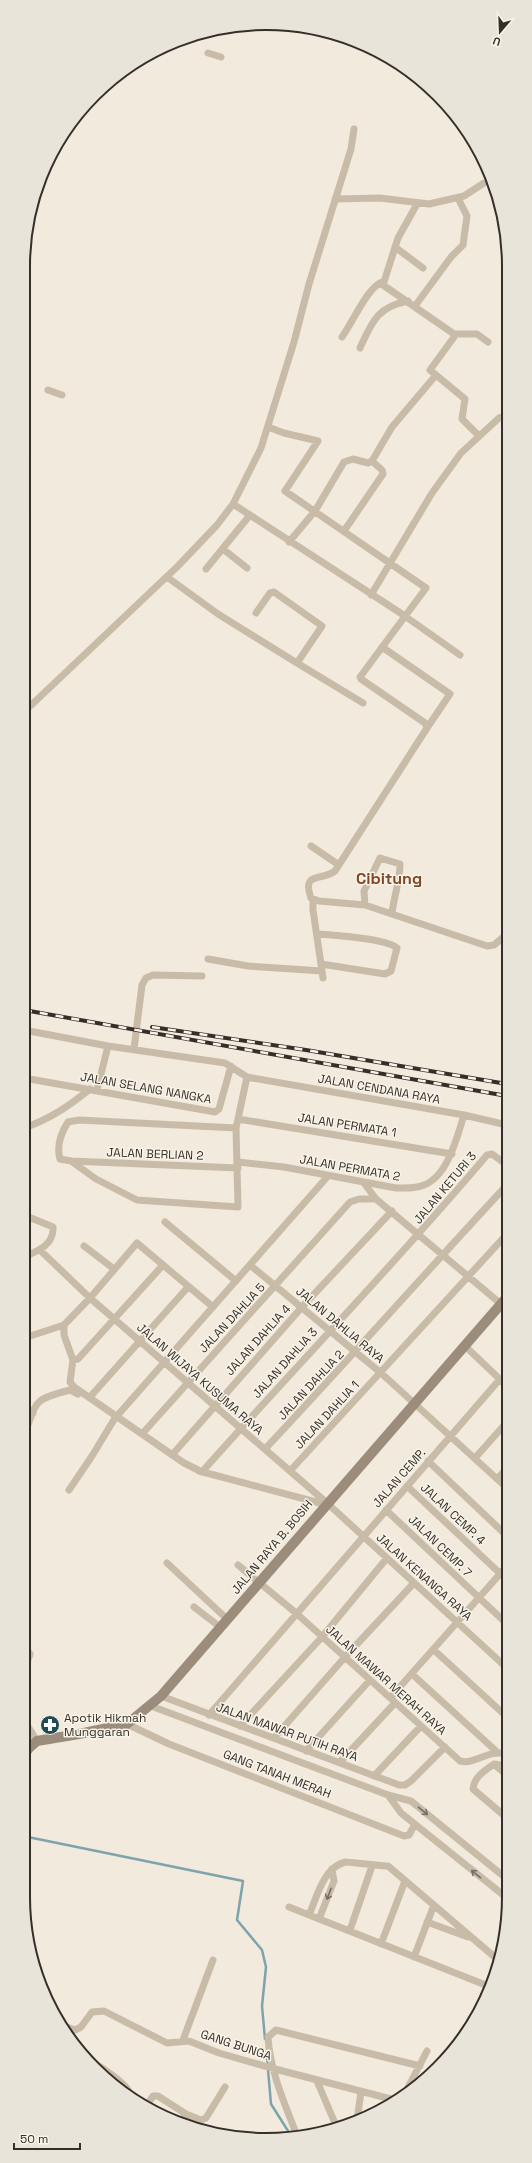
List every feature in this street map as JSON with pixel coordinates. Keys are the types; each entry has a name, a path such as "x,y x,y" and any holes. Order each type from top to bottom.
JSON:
{"main road":[{"name":"JALAN RAYA B. BOSIH","path":"37,1741 127,1724 151,1706 260,1582 325,1505 502,1304"},
{"path":"30,1746 37,1741"}],"street":[{"path":"208,53 221,57"},
{"path":"30,705 167,577 205,539 233,504 258,454 268,427 351,149 354,129"},
{"path":"335,199 380,198 417,204 429,204 458,198 487,183"},
{"path":"415,306 451,257 463,245 467,216 458,198"},
{"path":"342,337 370,293 376,285 382,282 395,247 417,204"},
{"path":"395,247 423,268"},
{"path":"382,282 384,286 408,301 454,334 477,334 488,342"},
{"path":"360,348 380,312 388,306 408,301"},
{"path":"454,334 454,337 430,368 431,371 465,399 462,419 479,436"},
{"path":"289,542 315,511 344,462 353,459 368,463 372,461 392,427 436,375"},
{"path":"48,390 62,395"},
{"path":"371,595 432,493 461,454 499,418 502,417"},
{"path":"268,427 284,434 318,440 285,489 286,492 391,562 426,588 362,674 361,679 425,723 427,728"},
{"path":"344,530 383,474 382,470 372,461"},
{"path":"233,504 460,655"},
{"path":"206,569 250,515"},
{"path":"223,549 247,568"},
{"path":"167,577 218,614 363,703"},
{"path":"256,612 270,593 274,592 322,625 297,663"},
{"path":"323,978 318,934 313,910 313,900 308,892 308,886 312,880 318,876 331,874 339,865 450,694 382,647"},
{"path":"311,846 339,865"},
{"path":"365,905 364,892 380,858 387,859 400,864 400,880 394,898 392,913"},
{"path":"313,900 365,905 487,946 494,945 502,938"},
{"path":"208,959 248,966 322,967 386,974 391,971 397,948 388,943 318,934"},
{"path":"134,1049 142,985 146,978 153,975 202,976"},
{"path":"30,1031 108,1046 225,1063 247,1077 236,1128 238,1165 237,1207 136,1200 96,1179 71,1161 60,1159 58,1148 61,1133 68,1122 79,1120 236,1128"},
{"path":"30,1126 53,1116 69,1107 94,1089 108,1046"},
{"name":"JALAN SELANG NANGKA","path":"30,1079 94,1089 215,1112 219,1109 231,1066"},
{"name":"JALAN CENDANA RAYA","path":"247,1077 464,1115 502,1124"},
{"name":"JALAN PERMATA 2","path":"238,1165 284,1167 396,1188 425,1185 436,1176 452,1154 464,1115"},
{"name":"JALAN PERMATA 1","path":"238,1119 452,1154"},
{"name":"JALAN KETURI 3","path":"329,1330 419,1235 487,1155 492,1154 502,1161"},
{"name":"JALAN BERLIAN 2","path":"71,1161 238,1165"},
{"path":"69,1490 116,1417 328,1176"},
{"path":"364,1183 376,1199 419,1235 470,1276 502,1297"},
{"name":"JALAN DAHLIA 2","path":"265,1450 356,1353 443,1254 502,1190"},
{"name":"JALAN DAHLIA 5","path":"142,1434 350,1202 360,1199 376,1199"},
{"name":"JALAN DAHLIA 4","path":"172,1455 214,1405 302,1307 392,1212"},
{"path":"30,1217 53,1227 53,1234 41,1250 30,1255"},
{"path":"165,1222 236,1281"},
{"name":"JALAN DAHLIA 1","path":"290,1471 502,1240"},
{"path":"30,1336 64,1325 90,1298 137,1243 213,1307"},
{"path":"84,1246 114,1269"},
{"name":"JALAN WIJAYA KUSUMA RAYA","path":"41,1250 90,1298 290,1471 325,1505"},
{"path":"73,1360 78,1358 162,1265"},
{"name":"JALAN DAHLIA RAYA","path":"250,1265 381,1373 451,1435 502,1484"},
{"path":"90,1397 139,1340 188,1287"},
{"path":"64,1325 64,1335 73,1360 70,1386"},
{"name":"JALAN DAHLIA 3","path":"202,1472 329,1330"},
{"path":"465,1346 500,1379"},
{"name":"JALAN CEMP.","path":"208,1715 500,1379"},
{"path":"70,1386 172,1455 202,1472"},
{"path":"30,1420 38,1401 43,1397 56,1393 70,1386 74,1387 90,1397 170,1458 185,1466 202,1472 325,1505"},
{"path":"475,1458 502,1428"},
{"path":"428,1461 502,1531"},
{"path":"497,1479 502,1474"},
{"name":"JALAN CEMP. 4","path":"407,1486 500,1574"},
{"name":"JALAN KENANGA RAYA","path":"325,1505 363,1536 502,1663"},
{"name":"JALAN CEMP. 7","path":"386,1510 502,1620"},
{"path":"240,1726 322,1636 387,1558"},
{"path":"167,1563 227,1619"},
{"name":"JALAN MAWAR MERAH RAYA","path":"238,1565 296,1613 460,1761 464,1762 496,1752 502,1753"},
{"path":"340,1762 412,1674 502,1572"},
{"path":"274,1738 345,1657 414,1583"},
{"path":"194,1607 220,1627"},
{"path":"434,1650 502,1712"},
{"path":"412,1674 496,1752"},
{"path":"306,1750 370,1680"},
{"name":"JALAN MAWAR PUTIH RAYA","path":"161,1696 208,1715 340,1762 399,1785 405,1785 445,1747"},
{"path":"151,1706 388,1795 410,1801 502,1875"},
{"name":"GANG TANAH MERAH","path":"127,1724 169,1744 404,1836 409,1835 415,1824"},
{"path":"374,1776 421,1726"},
{"path":"30,1730 37,1741"},
{"path":"494,1764 502,1771"},
{"path":"502,1765 494,1764 476,1779 473,1789 502,1814"},
{"path":"388,1795 397,1809 502,1894"},
{"path":"309,1915 324,1879 332,1869 346,1862 372,1866 388,1866 494,1957"},
{"path":"350,1930 372,1866"},
{"path":"320,1919 334,1881 332,1869"},
{"path":"381,1944 405,1881"},
{"path":"414,1957 434,1905"},
{"path":"290,1907 485,1985"},
{"path":"427,1922 474,1940"},
{"path":"183,2040 214,1960"},
{"name":"GANG BUNGA","path":"70,2028 75,2030 81,2027 92,2012 104,2011 167,2043 183,2040 317,2081 388,2098"},
{"path":"295,2131 277,2084 275,2069 269,2048 268,2037 276,2030 420,2066"},
{"path":"410,2084 427,2051"},
{"path":"113,2076 125,2086"},
{"path":"317,2081 335,2122"},
{"path":"148,2101 153,2096 158,2096 186,2114 201,2120 206,2118 225,2087"},
{"path":"358,2114 361,2092"},
{"path":"184,2118 186,2114"}],"waterway":[{"path":"30,1837 243,1881 237,1920 262,1950 266,1967 262,2006 265,2039"},
{"path":"266,2052 268,2064"},
{"path":"268,2070 271,2104 288,2132"}],"railway":[{"path":"30,1011 502,1095"},
{"path":"152,1027 306,1050 502,1083"}],"place":[{"name":"Apotik Hikmah Munggaran","path":"50,1725"}],"district":[{"name":"Cibitung","path":"389,878"}]}
